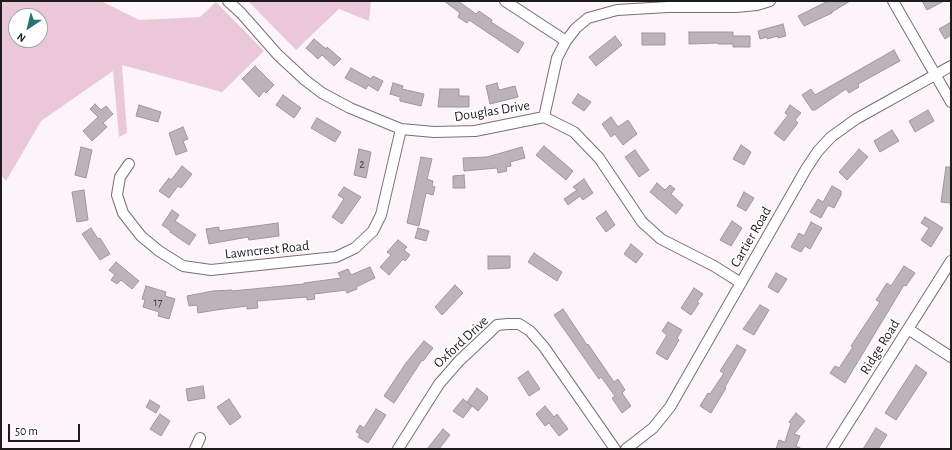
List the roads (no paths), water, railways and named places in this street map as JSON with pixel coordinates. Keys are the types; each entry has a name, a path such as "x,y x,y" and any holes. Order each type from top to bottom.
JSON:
{"street":[{"name":"Douglas Drive","path":"228,1 241,13 278,55 305,80 322,92 350,108 401,129 434,132 475,131 544,117 574,132 599,158 642,222 661,239 714,266 740,283"},
{"path":"505,1 566,41"},
{"path":"544,117 557,58 566,41 576,28 588,18 617,10 757,5 770,1"},
{"path":"893,1 951,102"},
{"name":"Cartier Road","path":"626,449 652,428 670,407 740,283 818,151 831,137 856,119 951,66"},
{"name":"Lawncrest Road","path":"129,164 120,177 117,195 123,213 141,236 159,251 183,266 211,270 336,256 355,248 373,231 381,215 401,129"},
{"name":"Ridge Road","path":"832,449 951,261"},
{"name":"Oxford Drive","path":"398,449 439,384 459,361 497,325 508,324 519,324 530,331 544,347 615,449"},
{"path":"908,329 951,357"},
{"path":"195,449 200,438"}]}
